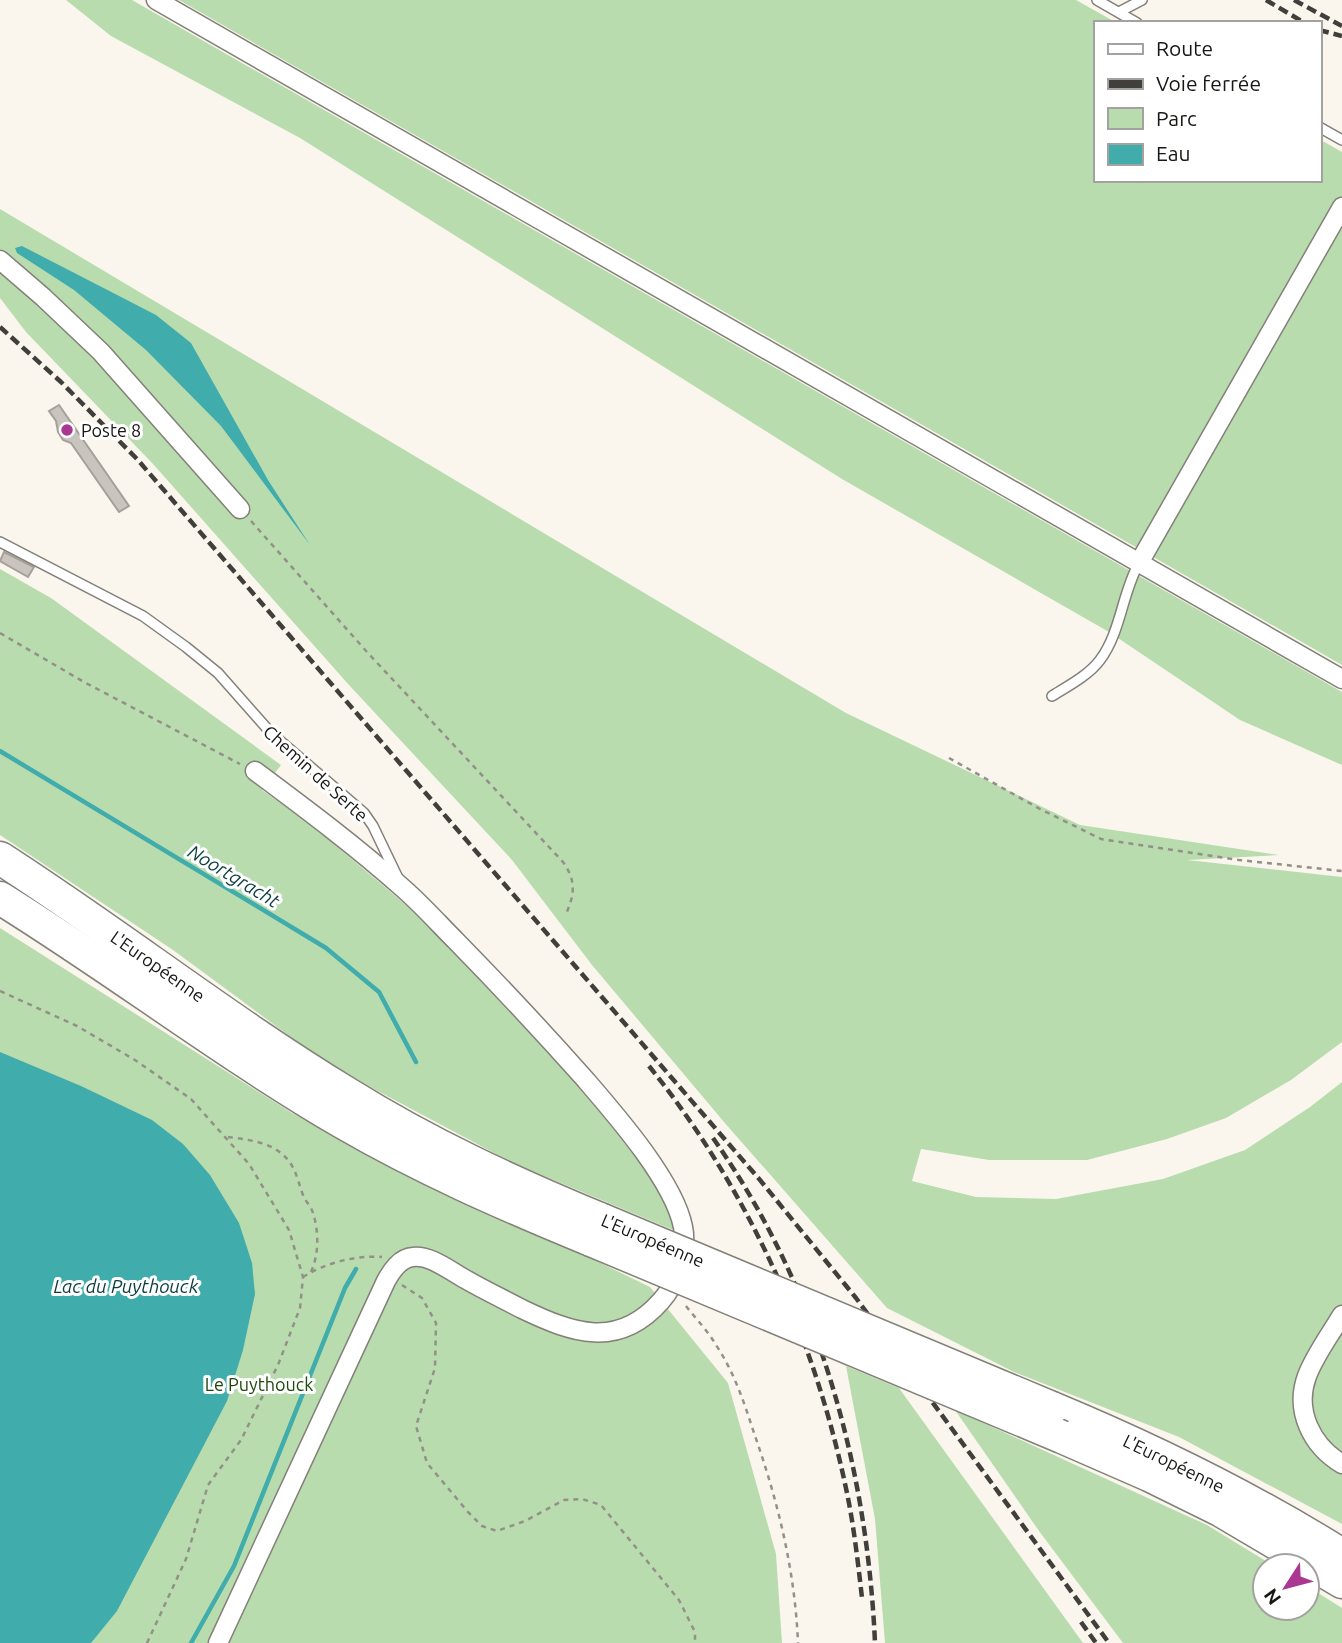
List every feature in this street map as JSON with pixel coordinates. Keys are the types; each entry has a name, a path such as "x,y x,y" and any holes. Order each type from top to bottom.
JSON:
{"highway":[{"name":"L'Européenne","path":"0,858 246,1028 348,1094 596,1229"},
{"name":"L'Européenne","path":"0,898 231,1053 344,1123 444,1175 596,1229 1057,1422 1196,1472 1266,1509 1342,1555"},
{"name":"L'Européenne","path":"1057,1422 1149,1475 1220,1510 1342,1582"}],"street":[{"path":"156,0 1342,679"},
{"path":"1139,563 1342,207"},
{"path":"0,260 68,319 101,352 240,509"},
{"path":"255,771 327,824 406,891"},
{"name":"Chemin de Serte","path":"406,891 519,1005 619,1119 671,1198 682,1223 684,1240 681,1261 671,1287"},
{"path":"218,1643 391,1272 404,1259 416,1256 428,1259 543,1319 567,1329 587,1333 614,1331 634,1323 657,1305 671,1287"},
{"path":"1342,1315 1311,1367 1303,1394 1304,1414 1314,1438 1325,1452 1342,1464"}],"lane":[{"path":"1097,0 1134,21"},
{"path":"1119,12 1142,0"},
{"path":"1321,128 1342,141"},
{"name":"Chemin de Serte","path":"0,541 143,616 218,673 271,733 365,813 406,891"},
{"path":"1052,696 1100,660 1110,643 1129,581 1139,563"}],"path":[{"path":"240,509 376,661 563,862 571,875 573,885 572,899 566,914"},
{"path":"0,633 84,682 255,771"},
{"path":"949,758 1040,809 1101,839 1239,860 1342,871"},
{"path":"0,991 77,1026 135,1060 191,1099 248,1164 289,1230 303,1277 300,1308 278,1365 241,1440 208,1485 186,1559 161,1617 146,1643"},
{"path":"226,1136 251,1140 276,1150 296,1170 303,1196 313,1211 316,1227 317,1257 311,1272"},
{"path":"303,1277 362,1255 404,1259"},
{"path":"391,1272 401,1284 422,1298 436,1323 435,1368 416,1426 427,1464 482,1526 497,1531 525,1521 564,1500 582,1499 601,1505 679,1600 695,1632 695,1643"},
{"path":"671,1287 711,1337 740,1391 779,1514 790,1567 798,1643"}],"green space":[{"path":"66,0 132,0 1342,692 1342,765 1240,720 1109,632 842,479 300,138 111,36"},
{"path":"179,0 1076,0 1113,21 1094,21 1094,182 1321,182 1321,140 1342,152 1342,665"},
{"path":"0,209 846,713 1080,825 1279,855 1187,860 1342,877 1342,1042 1291,1080 1226,1118 1167,1139 1087,1160 989,1160 921,1149 912,1181 976,1197 1056,1199 1163,1179 1245,1150 1310,1107 1342,1082 1342,1524 1179,1437 1014,1372 887,1308 724,1122 592,965 512,860 349,685 153,464 26,332 0,298"},
{"path":"0,569 51,598 281,765 262,790 308,822 406,905 645,1140 678,1232 513,1163 374,1089 307,1049 173,950 0,835"},
{"name":"Le Puythouck","path":"0,928 292,1113 650,1287 728,1383 776,1554 782,1643 0,1643"},
{"path":"846,1366 899,1388 1083,1643 885,1643 875,1519"},
{"path":"955,1410 1207,1525 1251,1552 1251,1622 1321,1622 1321,1595 1342,1608 1342,1643 1123,1643 1039,1531"}],"water":[{"path":"22,246 156,315 191,343 268,480 310,545 221,426 146,350 74,290 17,253 15,248"},
{"name":"Lac du Puythouck","path":"0,1052 152,1120 183,1144 210,1175 239,1223 252,1263 255,1294 243,1350 227,1401 117,1611 91,1643 0,1643"}],"building":[{"path":"59,405 129,506 119,512 71,443 63,440 49,411"},
{"path":"4,552 34,567 28,577 0,561"}],"waterway":[{"name":"Noortgracht","path":"0,751 326,948 379,992 416,1062"},
{"path":"191,1643 234,1566 345,1288 356,1269"}],"railway":[{"path":"1266,0 1302,21"},
{"path":"1294,0 1342,26"},
{"path":"1321,31 1342,36"},
{"path":"0,327 61,382 137,459 760,1180 856,1298 1109,1643"},
{"path":"649,1066 685,1113 747,1214 796,1322 833,1435 856,1545 862,1598"},
{"path":"713,1138 749,1195 781,1254 808,1315 830,1378 848,1443 861,1509 875,1643"},
{"path":"1081,1622 1096,1643"}],"place":[{"name":"Poste 8","path":"67,430"}]}
